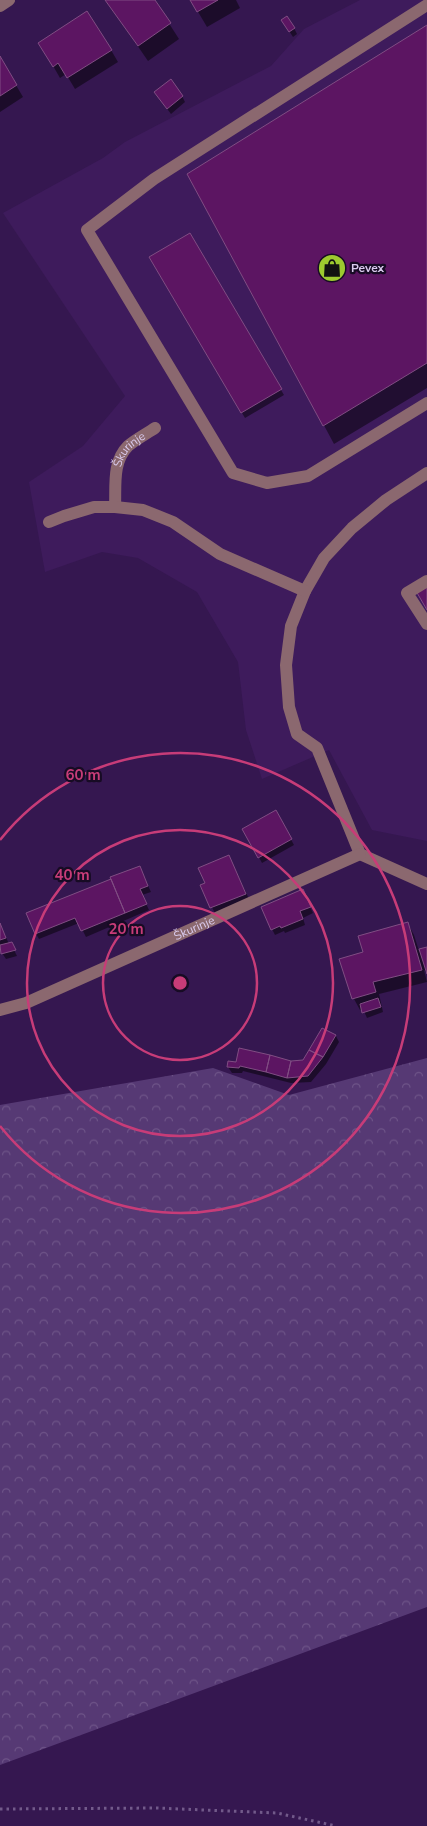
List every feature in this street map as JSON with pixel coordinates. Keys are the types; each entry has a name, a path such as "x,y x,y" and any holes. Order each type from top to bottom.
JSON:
{"street":[{"path":"0,6 9,0"},
{"path":"427,5 154,179 86,230 233,473 267,483 308,476 427,403"},
{"name":"Škurinje","path":"115,507 116,470 120,456 129,445 155,428"},
{"path":"427,473 386,500 352,528 324,558 305,592 291,626 286,665 289,707 297,734 317,748 360,854 427,884"},
{"path":"49,522 94,507 142,510 173,522 220,554 305,592"},
{"path":"427,581 407,592 427,624"},
{"name":"Škurinje","path":"0,1010 26,1003 360,854"}],"path":[{"path":"0,1809 156,1808 268,1813 336,1826"}],"shaded area":[{"path":"360,0 427,0 427,841 372,830 329,750 262,779 246,730 238,662 197,592 138,558 102,552 45,572 29,482 83,446 125,396 3,213 103,158 125,142 271,66 304,29"}],"green space":[{"path":"427,1058 427,1607 0,1765 0,1105 213,1068 289,1095"}],"building":[{"path":"105,0 155,0 171,23 138,46"},
{"path":"190,0 218,0 197,12"},
{"path":"87,11 112,50 67,78 58,63 53,67 38,43"},
{"path":"287,16 295,28 289,32 281,20"},
{"name":"Pevex","path":"427,25 427,363 323,426 187,174"},
{"path":"0,56 17,85 0,96"},
{"path":"171,79 183,96 167,109 154,92"},
{"path":"190,233 282,389 241,413 149,257"},
{"path":"427,584 427,610 416,591"},
{"path":"276,810 292,839 258,858 242,829"},
{"path":"229,855 246,894 210,908 200,885 205,883 198,868"},
{"path":"140,866 148,886 140,889 147,904 125,913 110,877"},
{"path":"111,879 125,913 81,931 75,918 35,934 26,913"},
{"path":"303,889 311,907 300,911 303,919 271,930 261,907"},
{"path":"408,922 422,970 373,982 376,992 352,999 339,959 363,952 358,936"},
{"path":"0,923 6,938 0,940"},
{"path":"12,942 16,950 1,954 0,945"},
{"path":"427,947 427,974 419,949"},
{"path":"378,998 381,1007 362,1013 360,1004"},
{"path":"322,1028 336,1035 323,1057 309,1050"},
{"path":"239,1048 270,1055 266,1072 240,1066 239,1068 227,1067 228,1061 236,1062"},
{"path":"309,1050 323,1057 308,1076 287,1078 291,1061 303,1060"},
{"path":"270,1055 291,1061 287,1078 266,1072"}],"place":[{"name":"Pevex","path":"332,268"}]}
